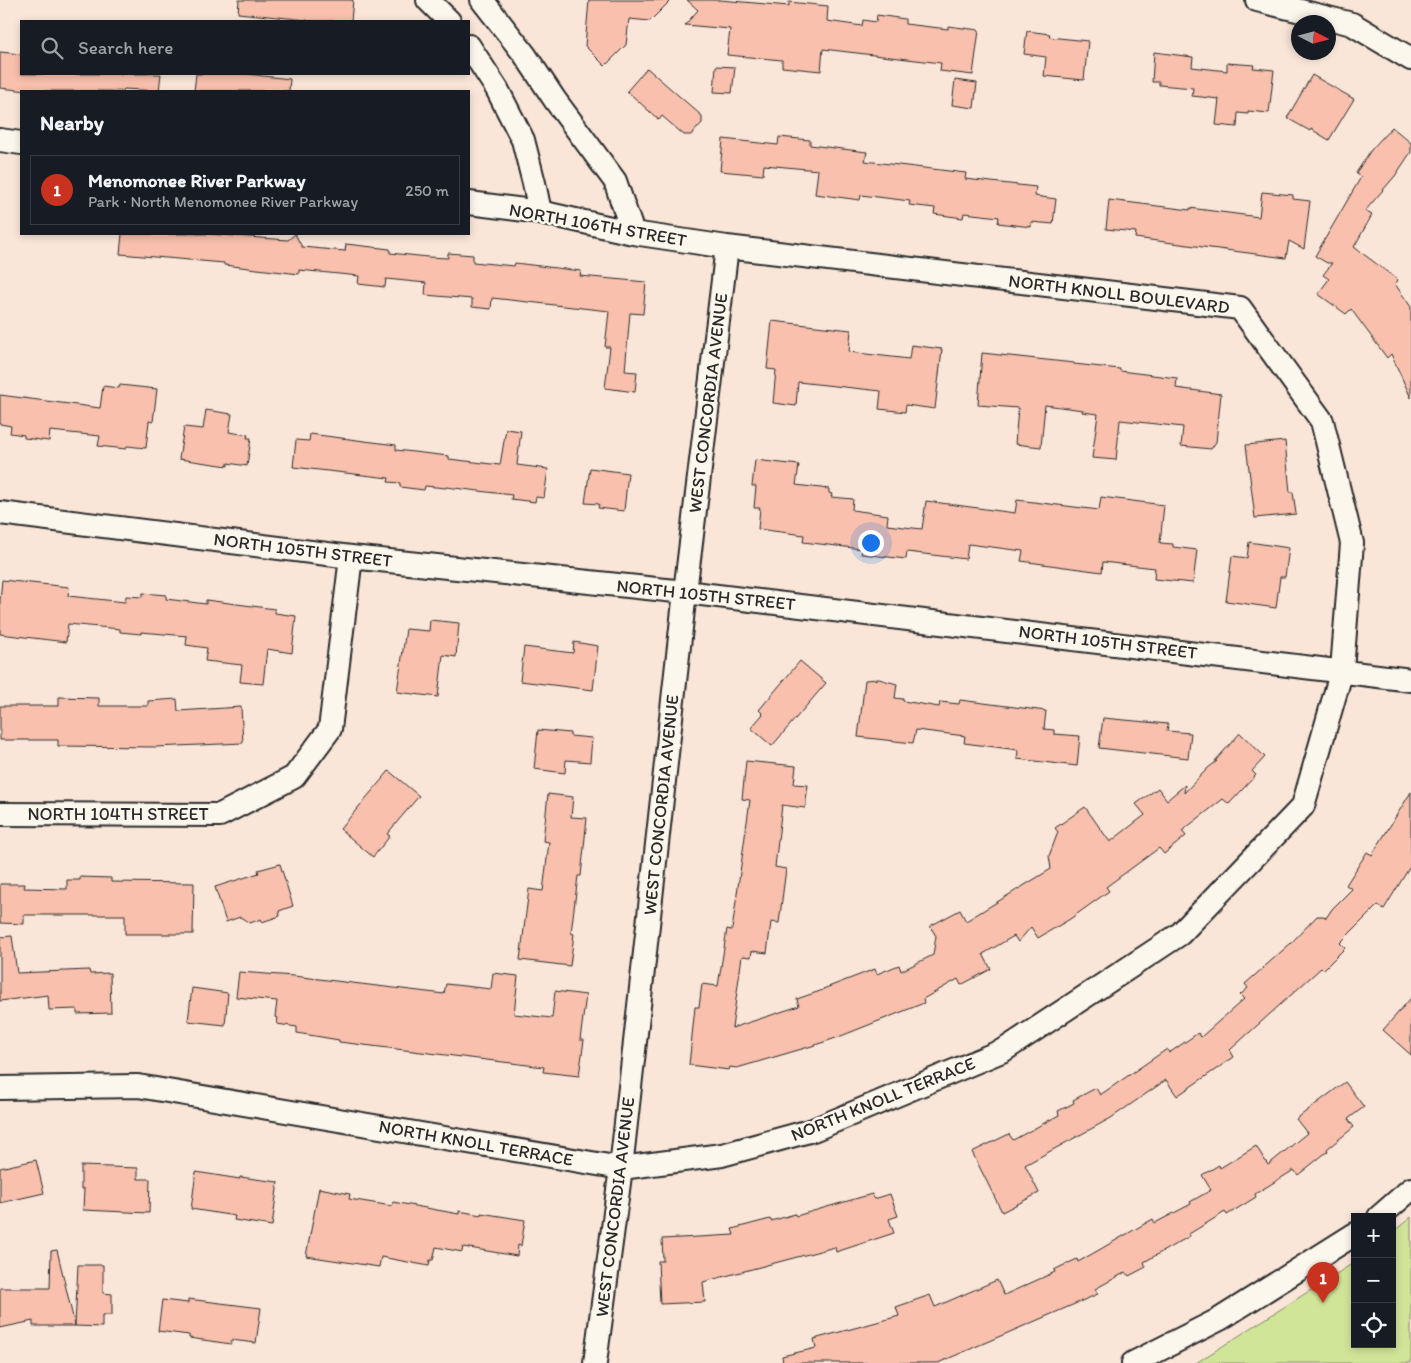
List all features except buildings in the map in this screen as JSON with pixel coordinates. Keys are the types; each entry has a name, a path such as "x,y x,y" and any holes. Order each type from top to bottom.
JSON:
{"street":[{"path":"482,0 525,54 615,181 633,233"},
{"path":"1257,0 1352,24 1411,59"},
{"path":"470,48 497,89 523,140 540,212"},
{"path":"0,140 20,142"},
{"name":"NORTH 106TH STREET","path":"470,203 540,212 633,233 727,247"},
{"name":"WEST CONCORDIA AVENUE","path":"595,1363 621,1168 684,592 727,247"},
{"name":"NORTH KNOLL BOULEVARD","path":"727,247 1240,308 1322,421 1352,543 1342,670"},
{"name":"NORTH 105TH STREET","path":"0,513 351,557 684,592 1342,670 1411,680"},
{"name":"NORTH 104TH STREET","path":"0,814 220,815 294,777 330,728 351,557"},
{"name":"NORTH KNOLL TERRACE","path":"0,1088 138,1086 621,1168 722,1155 822,1126 1004,1050 1180,934 1303,806 1342,670"},
{"path":"1384,1213 1411,1189"},
{"path":"1134,1363 1220,1319 1351,1237"}],"green space":[{"path":"1411,1217 1411,1363 1196,1363 1351,1265 1351,1348 1396,1348 1396,1230"}],"place":[{"name":"Menomonee River Parkway","path":"1323,1303"}]}
